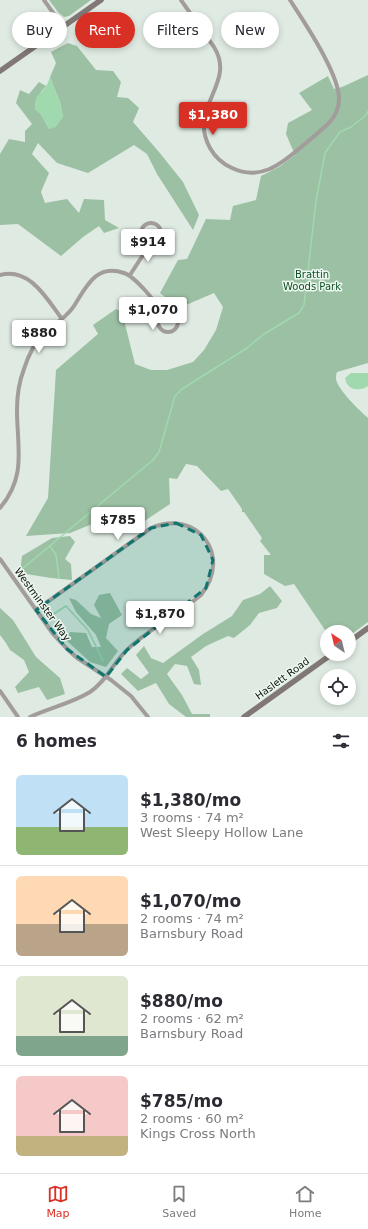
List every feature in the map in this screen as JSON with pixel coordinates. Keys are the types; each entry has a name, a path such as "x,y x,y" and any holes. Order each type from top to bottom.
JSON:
{"main road":[{"path":"67,24 101,0"},
{"path":"0,71 33,48"},
{"path":"356,637 368,628"},
{"name":"Haslett Road","path":"244,717 322,661"}],"street":[{"path":"44,0 52,12"},
{"path":"182,0 214,47 220,59 220,78 205,112 204,128 206,139 211,150 227,166 238,171 250,173 262,172 274,167 292,154 328,124 336,114 339,104 337,89 328,66 311,33 290,0"},
{"path":"154,223 160,227 162,233 157,241 148,243 142,239 141,232 144,225 154,223"},
{"path":"130,275 143,255 148,243"},
{"path":"0,508 9,497 18,475 20,461 17,410 20,383 24,369 35,344 44,333 62,319 72,308 85,286 96,275 104,272 122,272 130,275 158,307 162,314"},
{"path":"0,275 14,274 33,282 62,319"},
{"path":"168,312 174,314 176,317 177,323 172,330 163,330 159,326 158,319 162,314 168,312"},
{"path":"30,717 81,697 92,691 106,677 120,657 135,643 194,601 206,588 212,574 212,553 205,540 196,530 184,524 171,523 158,525 150,528 36,610"},
{"name":"Westminster Way","path":"0,559 53,634 67,649 77,658 131,696 148,717"},
{"path":"0,691 18,717"}],"highlighted area":[{"path":"176,523 201,535 213,560 206,588 127,650 106,677 67,649 36,610 151,528"}],"green space":[{"path":"49,0 91,0 69,16 67,16 67,12 58,12"},
{"path":"67,44 75,45 75,48 79,48 96,70 113,71 121,82 117,97 128,98 139,108 133,122 183,182 199,215 193,230 157,174 147,154 134,145 88,173 57,163 38,143 32,154 49,173 41,192 45,203 67,199 79,213 84,199 104,200 105,220 119,228 104,233 99,226 83,237 61,256 18,224 0,225 0,154 9,139 25,142 25,131 32,124 16,103 20,90 29,94 39,82 46,86 38,96 35,109 41,114 49,129 63,117 60,102 50,77 56,63 51,52 59,48 67,48"},
{"name":"Brattin Woods Park","path":"368,75 368,363 337,372 336,379 341,389 354,405 368,418 368,622 356,631 356,625 322,625 294,584 285,586 264,574 264,555 271,555 260,541 262,538 244,512 242,512 242,509 228,489 221,491 197,466 186,464 177,479 169,478 170,504 134,528 112,516 70,533 26,536 48,498 56,370 98,334 93,325 116,309 122,312 135,364 151,370 167,370 193,362 204,350 216,330 223,307 214,293 179,308 160,293 178,260 187,259 206,219 230,220 233,206 256,200 261,176 279,167 295,155 286,134 288,123 312,110 299,93 328,76 334,89"},
{"path":"70,536 75,542 65,559 71,564 72,580 20,573 22,556 52,538"},
{"path":"270,586 282,601 277,608 259,613 250,625 234,638 228,636 206,646 191,657 199,670 201,685 194,684 187,666 175,664 167,674 182,695 192,714 210,714 210,717 186,717 169,704 156,683 138,691 121,674 127,668 141,679 149,673 136,655 144,646 151,658 163,663 203,634 232,616 243,600 260,594"},
{"path":"110,593 122,615 109,624 106,638 118,651 106,667 90,662 66,640 70,632 86,633 92,647 101,647 96,635 76,612 69,598 76,600 91,614 101,618 94,605 99,595"},
{"path":"0,608 13,620 36,657 60,678 65,694 47,700 39,687 18,693 15,687 29,672 24,660 10,650 0,635"}],"shaded area":[{"path":"50,77 60,102 63,117 56,127 49,129 41,114 35,109 35,104 37,98 47,85"},
{"path":"351,373 368,373 368,386 358,389 350,387 345,378"}],"waterway":[{"path":"22,569 153,460 159,452 175,396 182,389 247,348 264,334 299,313 304,305 316,201 325,153 340,132 351,127 366,115 368,111"},
{"path":"50,546 56,555 59,578"},
{"path":"52,615 66,606 88,630 103,661"}]}
